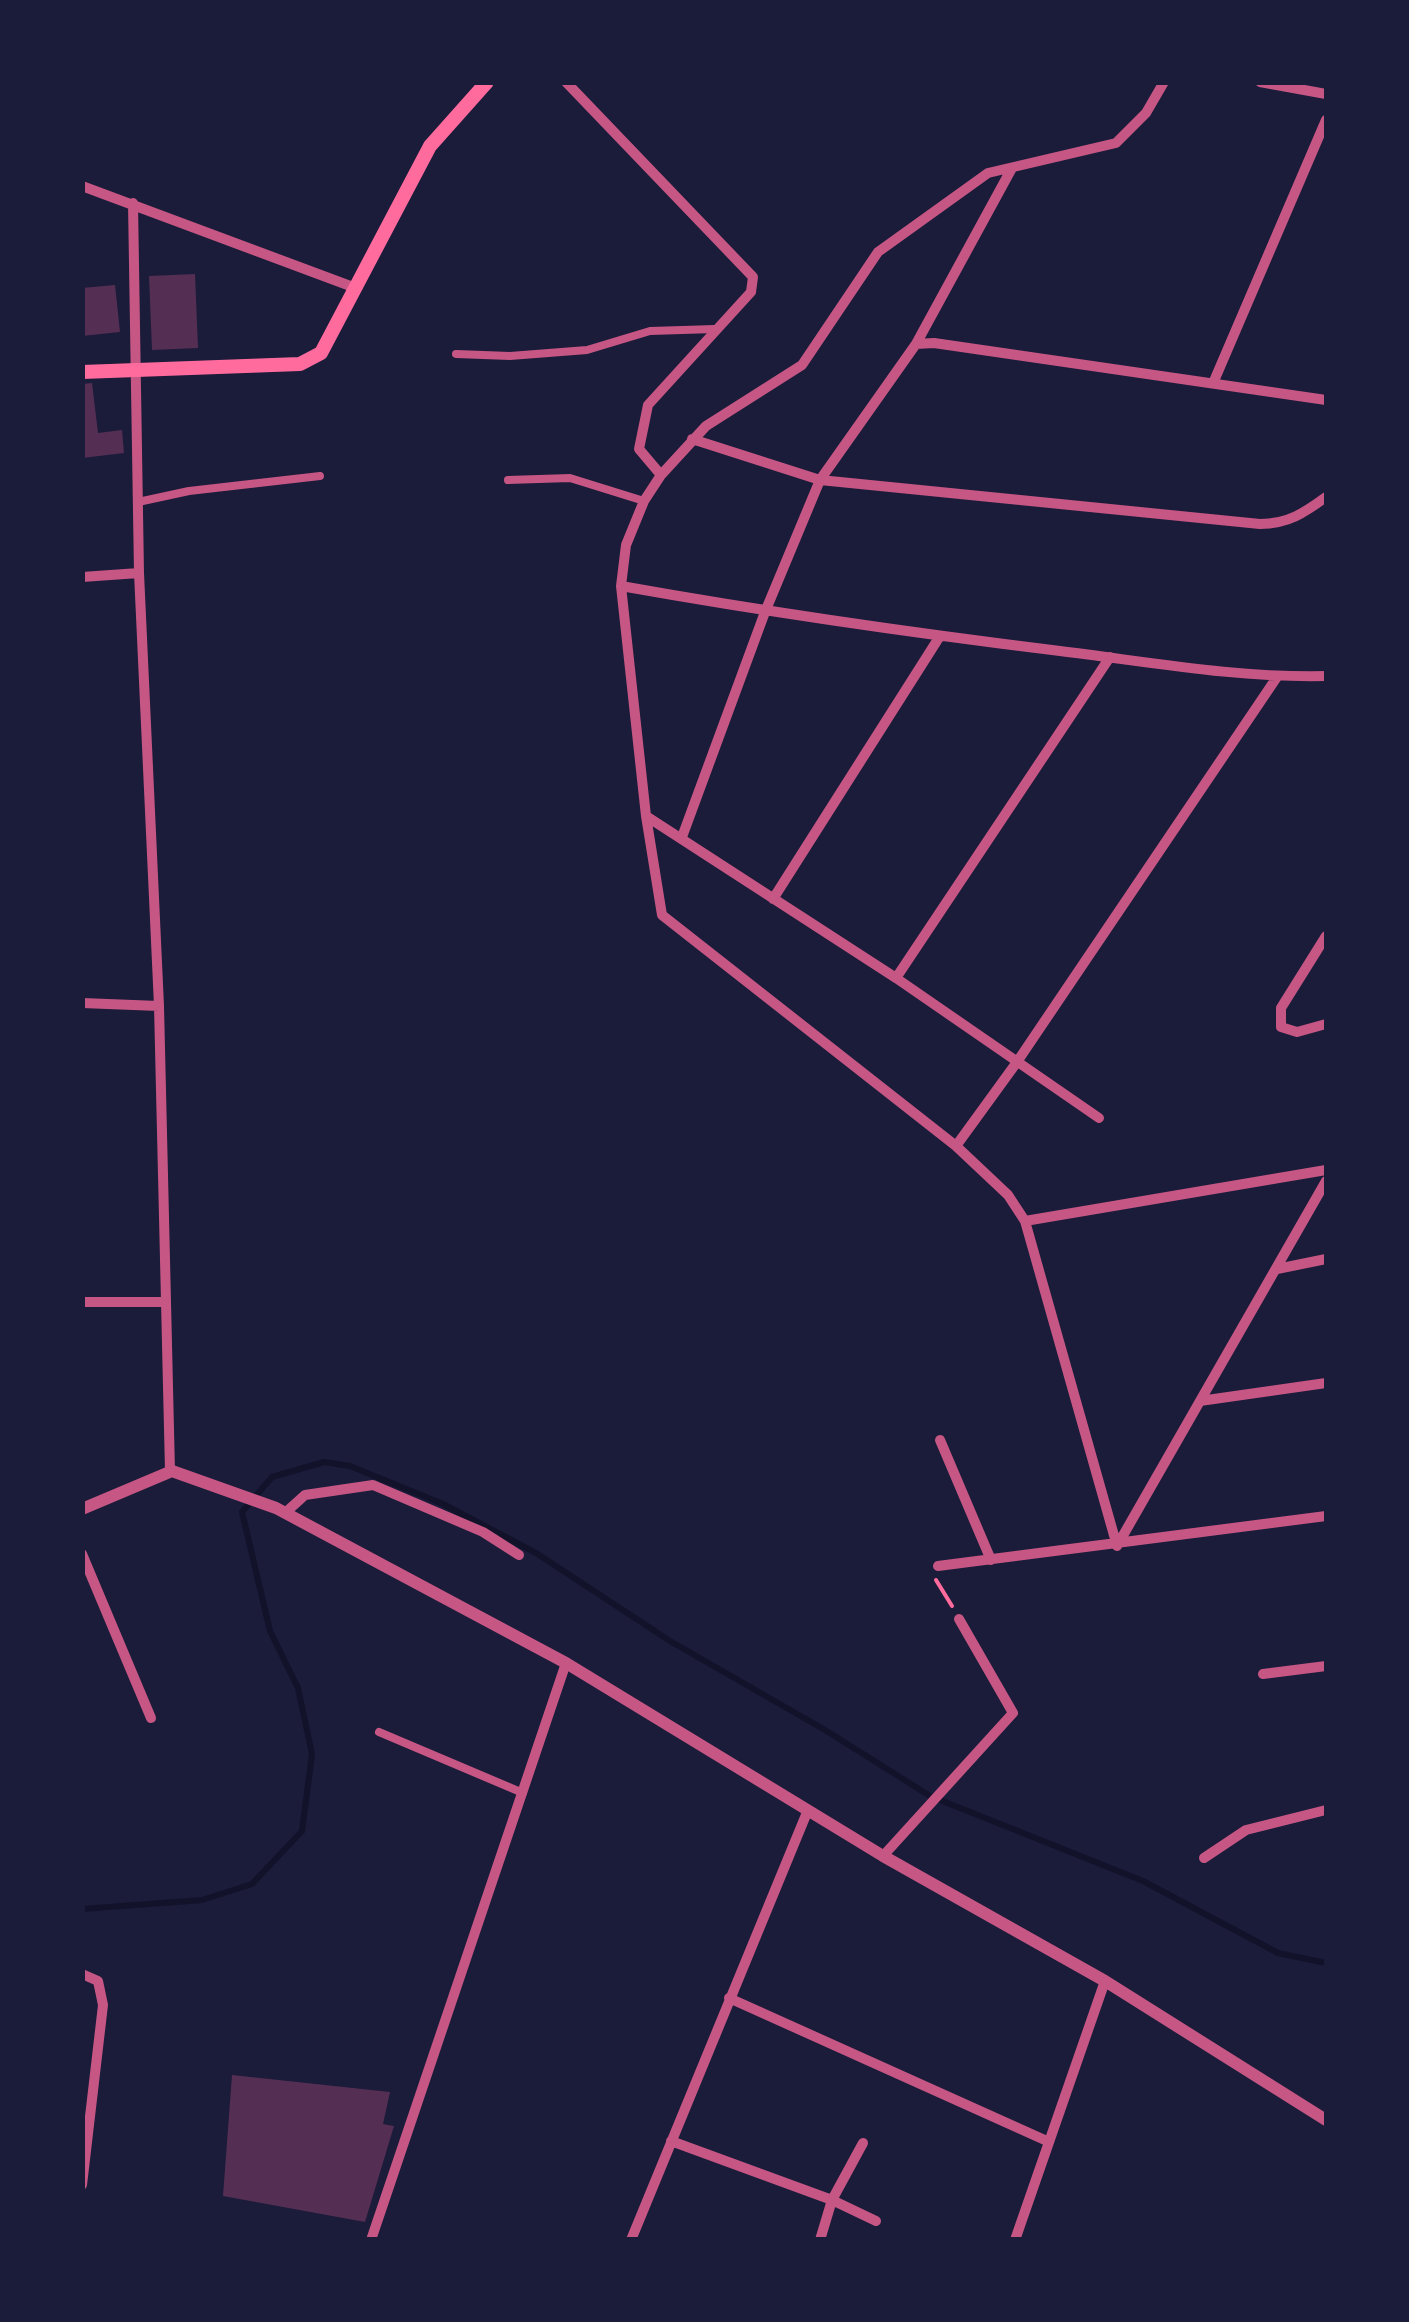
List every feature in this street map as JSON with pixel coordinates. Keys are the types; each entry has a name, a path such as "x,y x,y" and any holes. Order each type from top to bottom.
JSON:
{"main road":[{"path":"82,372 300,364 320,353 430,146 487,82"}],"street":[{"path":"566,82 753,277 751,292 648,404 639,449 661,474"},
{"path":"1117,1546 1024,1220 1008,1195 956,1146 662,914 646,816 621,586 626,545 644,501 661,474 692,440 802,365 878,252 988,172 1116,143 1146,113 1164,82"},
{"path":"1260,82 1326,94"},
{"path":"1214,382 1326,120"},
{"path":"682,837 765,612 820,480 916,344 1012,168"},
{"path":"82,186 353,287"},
{"path":"134,203 140,572 159,1006 171,1471"},
{"path":"456,354 510,356 587,350 650,331 715,329"},
{"path":"916,344 934,343 1326,400"},
{"path":"692,440 820,480 1260,524 1282,524 1326,497"},
{"path":"138,502 190,491 320,476"},
{"path":"508,480 570,478 644,501"},
{"path":"82,577 140,572"},
{"path":"621,586 765,612 1194,671 1326,676"},
{"path":"774,899 940,636"},
{"path":"896,978 1110,657"},
{"path":"956,1146 1277,677"},
{"path":"646,816 896,978 1099,1118"},
{"path":"1326,936 1281,1008 1280,1027 1297,1032 1326,1024"},
{"path":"82,1003 159,1006"},
{"path":"1024,1220 1326,1170"},
{"path":"1117,1546 1326,1181"},
{"path":"1277,1269 1326,1260"},
{"path":"82,1302 166,1302"},
{"path":"1200,1401 1326,1384"},
{"path":"940,1440 991,1560"},
{"path":"82,1509 171,1471 280,1510 566,1663 882,1856 1105,1981 1325,2116"},
{"path":"280,1510 305,1494 374,1485 483,1532 519,1556"},
{"path":"938,1566 1117,1546 1326,1516"},
{"path":"82,1554 152,1718"},
{"path":"882,1856 1014,1714 959,1619"},
{"path":"371,2240 566,1663"},
{"path":"1263,1674 1326,1666"},
{"path":"379,1732 522,1793"},
{"path":"631,2240 808,1810"},
{"path":"1204,1858 1246,1830 1326,1810"},
{"path":"82,1974 98,1981 102,2005 82,2185"},
{"path":"1015,2240 1105,1981"},
{"path":"729,1998 1047,2141"},
{"path":"671,2141 876,2220"},
{"path":"820,2240 832,2200 864,2143"}],"path":[{"path":"938,1566 933,1572 935,1580 959,1619"}],"building":[{"path":"195,274 198,348 152,350 149,276"},
{"path":"115,285 120,332 82,336 82,288"},
{"path":"92,383 98,433 122,430 124,453 82,458 82,384"},
{"path":"232,2075 390,2092 383,2124 394,2126 365,2222 223,2196"}],"waterway":[{"path":"82,1909 202,1900 252,1884 302,1831 312,1754 298,1688 270,1631 242,1512 272,1477 324,1462 350,1466 443,1504 536,1553 670,1641 930,1796 1143,1881 1278,1953 1326,1963"}]}
